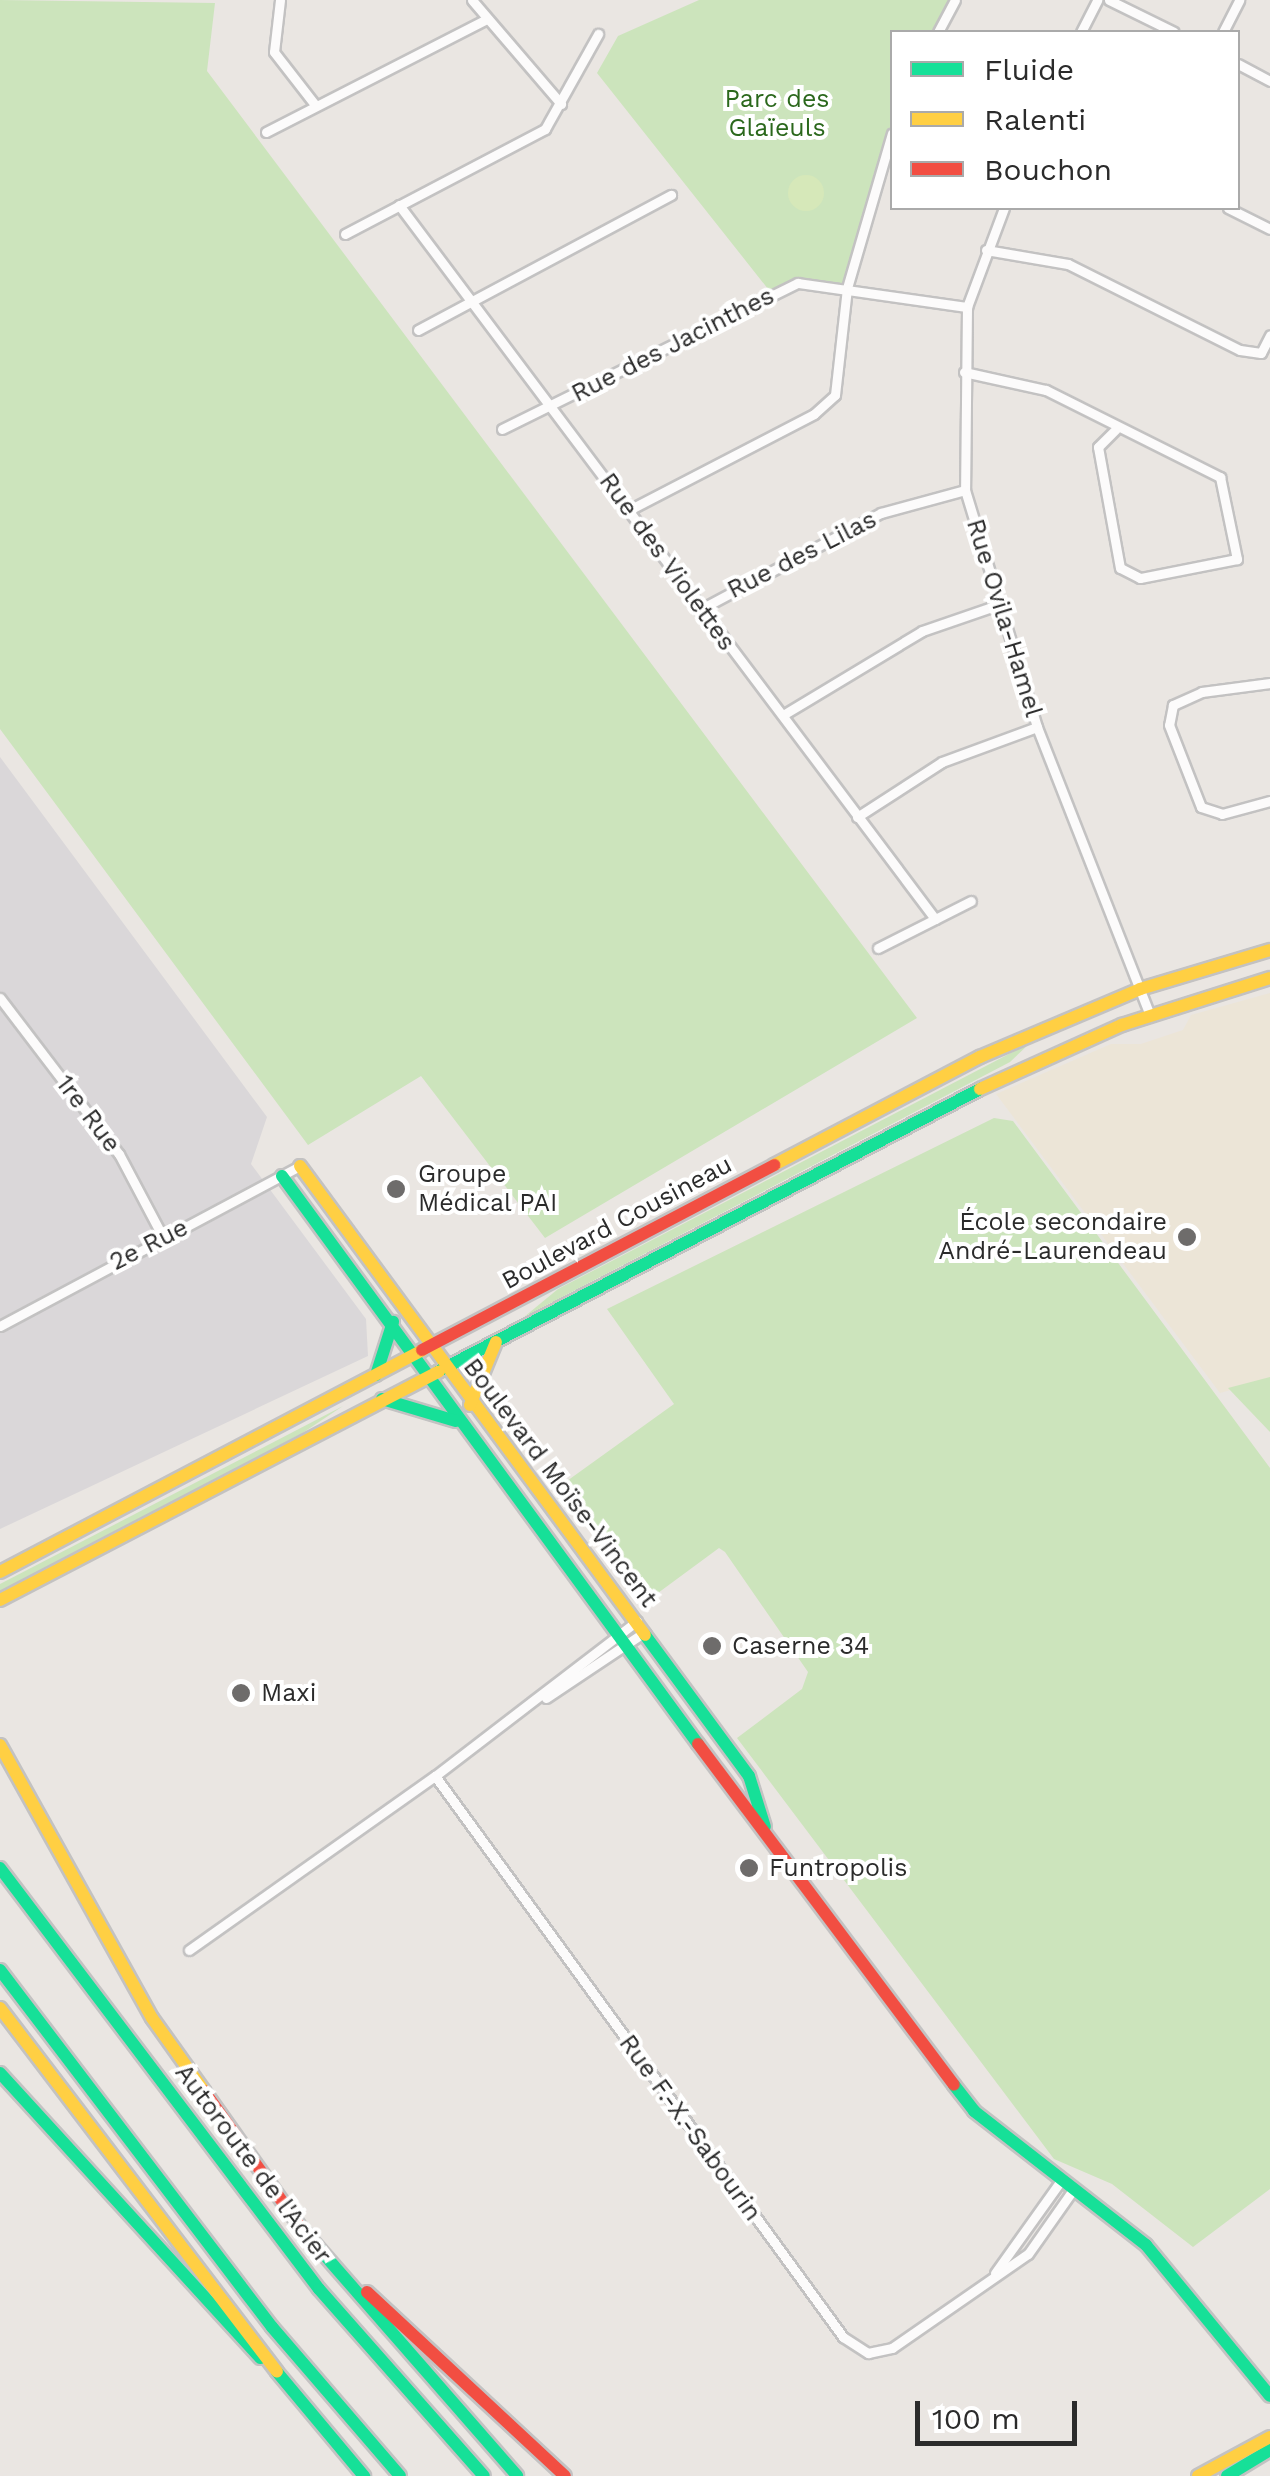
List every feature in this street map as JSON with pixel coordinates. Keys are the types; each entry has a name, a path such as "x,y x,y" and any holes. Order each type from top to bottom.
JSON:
{"main road":[{"name":"Boulevard Cousineau","path":"0,1572 962,1066 1140,989 1270,950"},
{"name":"Boulevard Cousineau","path":"0,1600 989,1083 1150,1015 1270,978"},
{"name":"Boulevard Moïse-Vincent","path":"300,1166 470,1404 749,1776 767,1834"},
{"name":"Boulevard Moïse-Vincent","path":"282,1176 415,1354 456,1421 974,2111 1156,2255 1270,2396"},
{"path":"376,1376 392,1322"},
{"path":"470,1404 496,1342"},
{"path":"382,1399 456,1421"},
{"path":"0,1745 159,2029 301,2228 517,2476"},
{"name":"Autoroute de l'Acier","path":"0,1868 320,2289 484,2476"},
{"path":"0,1970 242,2289 400,2476"},
{"path":"0,2008 277,2372 364,2476"},
{"path":"0,2072 233,2335 277,2372"},
{"path":"301,2228 565,2476"},
{"path":"1198,2476 1270,2438"},
{"path":"1227,2476 1270,2450"}],"street":[{"path":"280,0 274,52 316,106"},
{"path":"472,0 561,104"},
{"path":"939,30 955,0"},
{"path":"1083,30 1097,0"},
{"path":"1109,0 1170,30"},
{"path":"1224,30 1239,0"},
{"path":"266,132 487,19"},
{"path":"345,234 545,129 598,34"},
{"path":"1240,65 1270,81"},
{"path":"630,510 835,395 847,288 890,140"},
{"path":"418,330 671,195"},
{"name":"Rue des Violettes","path":"399,205 470,305 552,407 699,610 783,714 935,919"},
{"name":"Rue Ovila-Hamel","path":"1003,210 967,307 965,490 995,606 1037,726 1150,1015"},
{"path":"1232,210 1270,229"},
{"path":"986,250 1068,264 1240,350 1261,354 1270,335"},
{"name":"Rue des Jacinthes","path":"502,429 798,283 967,307"},
{"path":"964,372 1046,390 1116,430 1220,478 1237,559 1140,578 1120,568 1098,448 1116,430"},
{"name":"Rue des Lilas","path":"699,610 881,512 965,490"},
{"path":"783,714 922,631 995,606"},
{"path":"1270,683 1202,692 1173,705 1169,725 1201,806 1222,814 1270,800"},
{"path":"857,817 942,762 1037,726"},
{"path":"878,948 971,902"},
{"name":"1re Rue","path":"0,998 118,1154 163,1237"},
{"name":"2e Rue","path":"0,1326 300,1166"},
{"path":"189,1950 640,1627"},
{"name":"Rue F.-X.-Sabourin","path":"435,1776 850,2345 872,2353 892,2348 1034,2248 1073,2190"},
{"name":"Rue F.-X.-Sabourin","path":"990,2279 1060,2182"}],"shaded area":[{"path":"0,757 267,1117 251,1164 366,1319 368,1356 0,1529"},
{"name":"École secondaire André-Laurendeau","path":"1270,993 1270,1379 1220,1393 996,1094 1111,1044 1141,1044 1183,1030 1191,1015"}],"green space":[{"path":"0,0 215,3 207,71 917,1018 545,1238 421,1076 308,1145 0,729"},
{"name":"Parc des Glaïeuls","path":"699,0 955,0 939,30 890,30 890,140 847,288 798,283 772,294 597,73 618,36"},
{"path":"806,175 819,180 824,193 819,206 806,211 793,206 788,193 793,180"},
{"path":"1030,1043 1010,1062 524,1317 558,1289"},
{"path":"994,1118 1013,1121 1270,1468 1270,2189 1193,2247 1112,2184 1054,2159 737,1738 802,1689 808,1672 725,1552 719,1548 643,1604 560,1486 674,1404 607,1309"},
{"path":"1270,1377 1270,1432 1228,1388"},
{"path":"343,1406 301,1434 0,1593 0,1584"}],"traffic: fast":[{"path":"439,1371 980,1089"},
{"path":"282,1176 698,1744"},
{"path":"376,1375 393,1322"},
{"path":"382,1399 456,1421"},
{"path":"645,1635 749,1776 765,1827"},
{"path":"0,1868 319,2289 484,2476"},
{"path":"0,1970 272,2327 400,2476"},
{"path":"0,2073 260,2358"},
{"path":"954,2085 974,2111 1146,2245 1270,2396"},
{"path":"301,2228 517,2476"},
{"path":"277,2372 364,2476"},
{"path":"1227,2476 1270,2450"}],"traffic: slow":[{"path":"774,1165 980,1057 1140,989 1270,950"},
{"path":"980,1089 1122,1025 1270,978"},
{"path":"300,1166 645,1635"},
{"path":"470,1405 496,1342"},
{"path":"0,1572 422,1350"},
{"path":"0,1600 439,1371"},
{"path":"0,1745 152,2018 204,2091"},
{"path":"0,2008 277,2372"},
{"path":"1198,2476 1270,2437"}],"traffic: jam":[{"path":"422,1350 774,1165"},
{"path":"698,1744 954,2085"},
{"path":"204,2091 301,2228"},
{"path":"367,2292 565,2476"}],"place":[{"name":"Groupe Médical PAI","path":"396,1189"},
{"name":"École secondaire André-Laurendeau","path":"1187,1237"},
{"name":"Caserne 34","path":"712,1646"},
{"name":"Maxi","path":"241,1693"},
{"name":"Funtropolis","path":"749,1868"}]}
